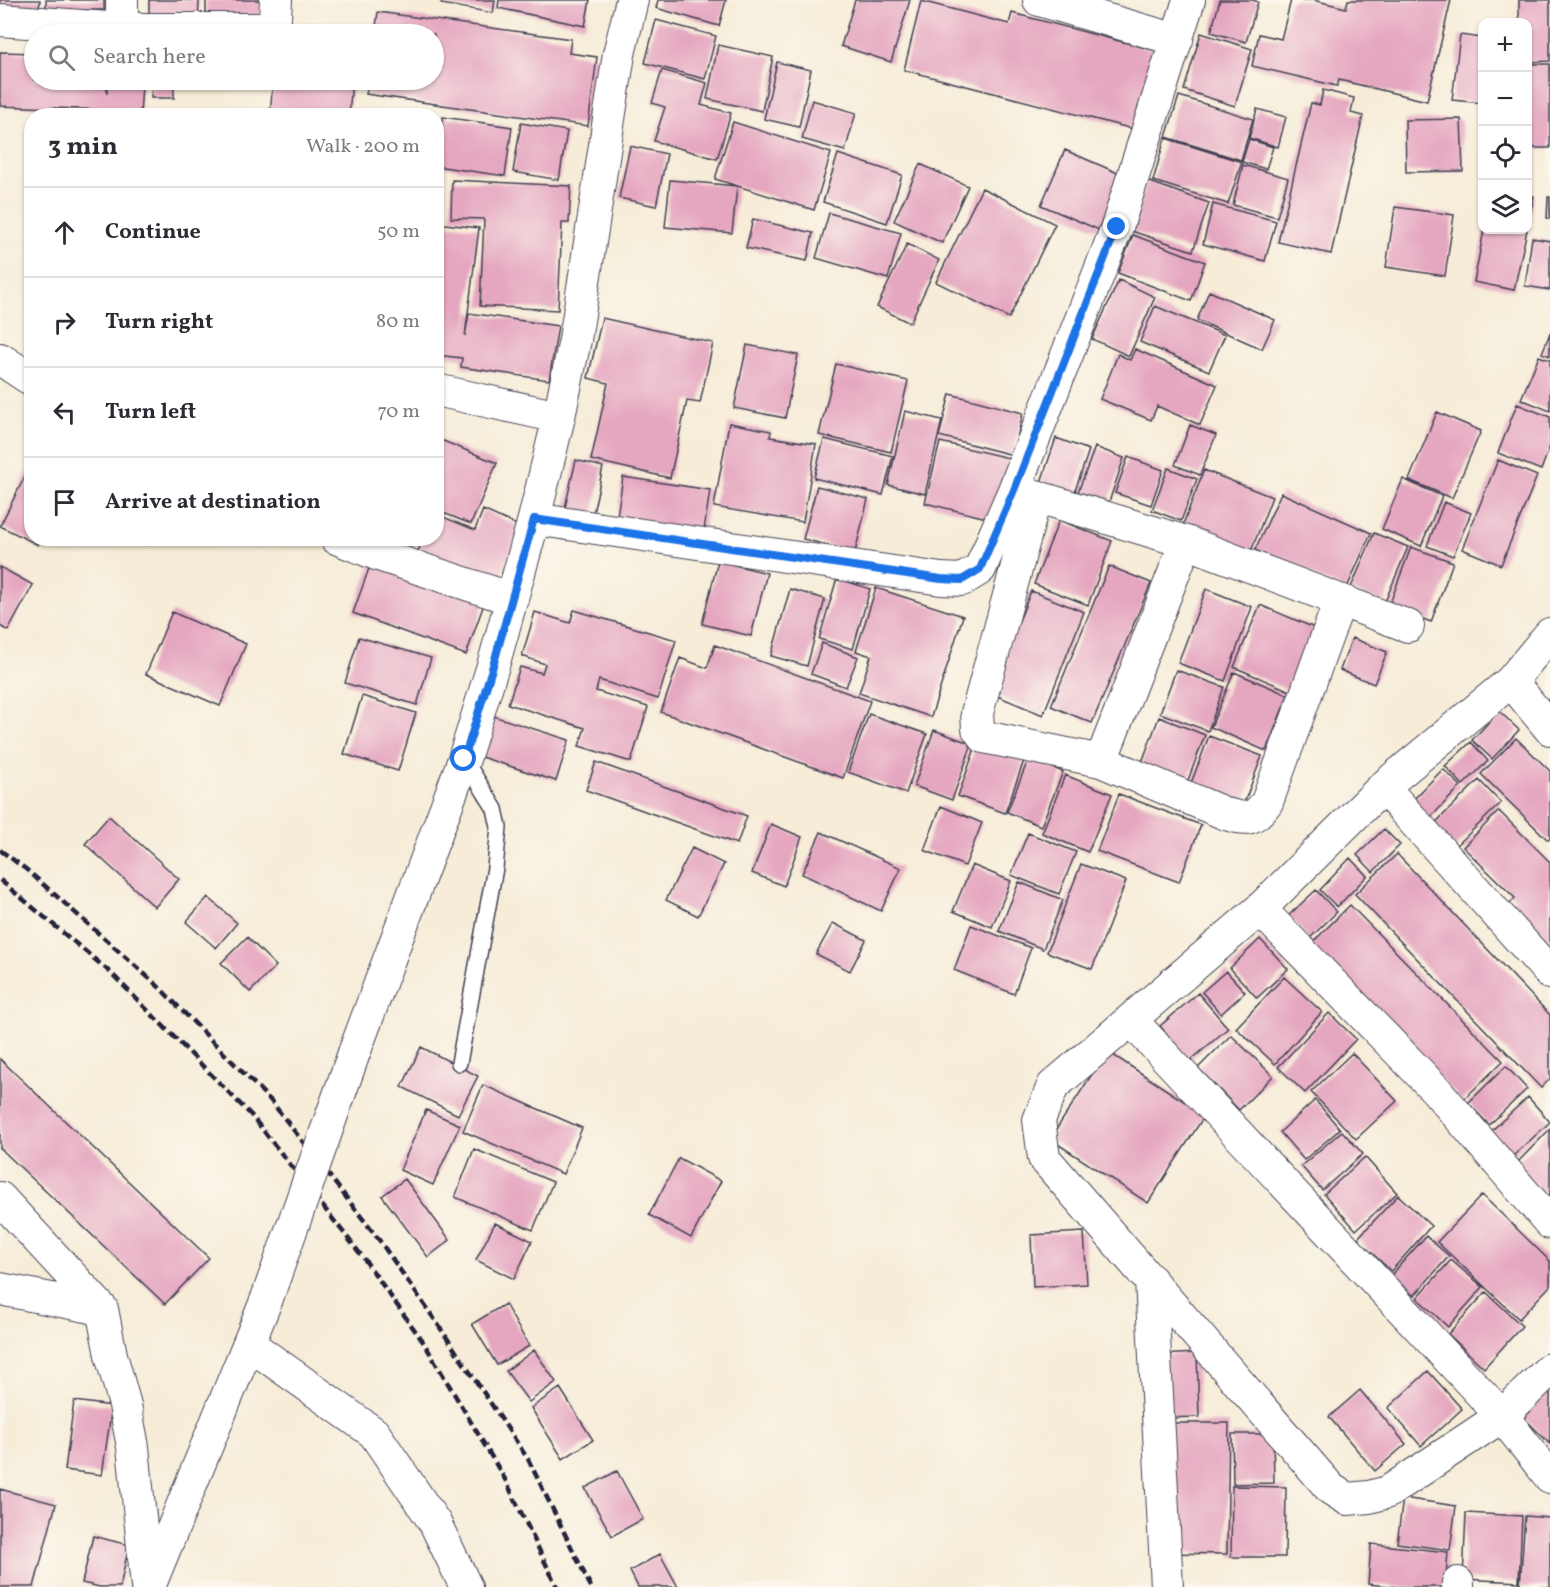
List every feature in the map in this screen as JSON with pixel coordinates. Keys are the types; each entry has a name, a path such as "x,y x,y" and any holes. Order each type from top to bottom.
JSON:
{"street":[{"path":"273,24 276,0"},
{"path":"148,1587 266,1301 354,1053 464,759 512,599 559,417 575,340 618,54 632,0"},
{"path":"1038,0 1177,40"},
{"path":"1189,0 1117,227 1025,493 977,713 978,729 984,737 1101,761 1226,814 1244,819 1257,815 1267,802 1340,600"},
{"path":"0,20 122,15 215,24"},
{"path":"0,359 24,374"},
{"path":"444,392 559,417"},
{"path":"534,519 941,579 962,580 980,569 1025,493"},
{"path":"1025,493 1186,542 1408,626"},
{"path":"1101,761 1186,542"},
{"path":"356,546 512,599"},
{"path":"1550,634 1511,681 1383,787 1260,909 1053,1086 1039,1120 1044,1158 1330,1489 1347,1499 1389,1492 1502,1416 1550,1369"},
{"path":"1511,681 1550,729"},
{"path":"1383,787 1550,973"},
{"path":"1260,909 1436,1090 1550,1223"},
{"path":"1131,1020 1502,1416 1550,1477"},
{"path":"0,1198 102,1309 133,1447 148,1587"},
{"path":"1151,1280 1167,1587"},
{"path":"0,1289 102,1309"},
{"path":"249,1344 374,1433 435,1523 466,1587"}],"lane":[{"path":"459,1063 495,868 499,827 495,809 464,759"}],"building":[{"path":"0,0 40,0 39,9 0,8"},
{"path":"46,0 104,0 104,10 46,10"},
{"path":"149,0 199,0 198,24 149,23"},
{"path":"206,0 261,0 260,17 206,17"},
{"path":"442,0 495,0 493,13 441,4"},
{"path":"499,0 590,0 585,26 498,8"},
{"path":"658,0 726,0 719,26 656,8"},
{"path":"855,0 910,0 891,62 841,46"},
{"path":"1220,0 1258,2 1246,42 1211,32"},
{"path":"1291,0 1313,0 1346,8 1348,0 1451,0 1427,101 1339,80 1337,86 1252,66 1259,34 1281,39"},
{"path":"1519,0 1550,0 1550,61 1532,62 1532,18 1519,18"},
{"path":"921,1 1009,24 1012,13 1161,52 1141,131 904,70"},
{"path":"378,12 571,39 569,53 597,57 588,126 366,94 367,90 444,90 444,24 376,24"},
{"path":"656,20 716,36 705,79 645,63"},
{"path":"1201,33 1252,49 1235,106 1184,90"},
{"path":"1460,35 1478,37 1478,103 1452,100"},
{"path":"718,45 773,57 762,111 707,99"},
{"path":"0,52 24,53 24,90 107,90 107,94 107,90 142,90 140,108 0,106"},
{"path":"777,62 811,70 799,127 764,119"},
{"path":"1532,64 1550,64 1550,148 1532,148"},
{"path":"662,70 707,83 701,105 731,113 717,159 654,141 665,107 652,103"},
{"path":"151,90 174,90 174,98 151,98"},
{"path":"272,90 351,90 350,108 271,108"},
{"path":"1323,90 1354,98 1351,113 1363,116 1331,254 1278,242 1311,103 1320,105"},
{"path":"1179,96 1253,119 1241,160 1166,137"},
{"path":"812,100 856,113 845,151 802,139"},
{"path":"1257,109 1286,117 1278,147 1249,138"},
{"path":"444,117 512,127 505,176 444,167"},
{"path":"1461,119 1463,171 1406,172 1405,120"},
{"path":"733,122 831,153 814,210 715,179"},
{"path":"521,123 567,131 559,180 513,172"},
{"path":"1165,138 1242,162 1228,204 1153,181"},
{"path":"1249,139 1273,147 1266,169 1242,162"},
{"path":"630,146 667,154 656,206 619,198"},
{"path":"1065,150 1127,177 1104,232 1041,205"},
{"path":"838,154 902,175 887,223 823,202"},
{"path":"920,164 968,186 942,243 894,221"},
{"path":"1243,165 1288,178 1277,217 1233,205"},
{"path":"452,180 571,186 569,223 562,223 558,310 480,306 484,219 451,218"},
{"path":"670,180 737,186 732,233 665,227"},
{"path":"1147,181 1209,203 1193,251 1131,231"},
{"path":"982,188 1055,224 1009,318 936,282"},
{"path":"1548,197 1550,197 1550,218 1547,218"},
{"path":"1213,204 1276,221 1265,261 1203,244"},
{"path":"1395,207 1454,215 1445,276 1386,267"},
{"path":"829,213 901,233 888,279 816,258"},
{"path":"753,219 813,233 807,261 746,248"},
{"path":"444,224 479,228 465,336 469,313 558,326 549,380 461,367 462,358 444,356"},
{"path":"1483,234 1526,234 1514,290 1474,282"},
{"path":"1133,235 1205,262 1191,301 1118,273"},
{"path":"1532,238 1550,241 1550,290 1525,286"},
{"path":"907,244 939,260 910,323 877,307"},
{"path":"1119,280 1155,297 1129,356 1092,339"},
{"path":"1209,291 1275,320 1262,349 1197,320"},
{"path":"1155,306 1225,335 1209,371 1140,342"},
{"path":"602,318 713,343 700,403 687,401 670,478 591,460 608,383 588,378"},
{"path":"1550,333 1550,356 1542,353"},
{"path":"747,345 798,355 785,418 734,408"},
{"path":"1135,349 1217,385 1200,425 1157,406 1151,420 1100,399 1118,354 1130,360"},
{"path":"1539,356 1550,360 1550,411 1521,399"},
{"path":"836,364 908,381 891,452 819,435"},
{"path":"950,394 1023,413 1013,455 939,436"},
{"path":"1517,404 1550,417 1550,446 1541,470 1498,453"},
{"path":"905,411 942,420 925,494 888,485"},
{"path":"1437,412 1481,431 1452,498 1409,480"},
{"path":"729,423 771,431 770,437 816,444 803,522 714,507"},
{"path":"1190,425 1216,435 1200,475 1175,465"},
{"path":"1056,438 1089,450 1072,500 1039,488"},
{"path":"824,439 893,456 883,495 814,478"},
{"path":"444,441 497,463 471,524 444,513"},
{"path":"940,442 1009,458 995,520 925,503"},
{"path":"1095,447 1124,458 1109,502 1078,492"},
{"path":"1128,457 1163,470 1151,505 1115,493"},
{"path":"576,460 603,467 591,523 563,516"},
{"path":"1498,460 1537,476 1501,565 1462,549"},
{"path":"1168,468 1197,479 1181,521 1152,510"},
{"path":"1204,470 1272,497 1250,554 1182,527"},
{"path":"623,477 710,490 703,537 616,523"},
{"path":"24,478 24,538 0,526"},
{"path":"1403,479 1442,496 1421,546 1382,529"},
{"path":"817,486 868,499 855,552 803,539"},
{"path":"1281,493 1371,533 1346,590 1255,550"},
{"path":"1444,502 1471,513 1453,556 1427,546"},
{"path":"483,510 521,527 496,587 417,553 420,546 444,546 444,517 475,530"},
{"path":"1059,520 1112,541 1088,605 1034,584"},
{"path":"1374,533 1408,547 1384,604 1350,590"},
{"path":"1411,547 1453,562 1431,622 1389,606"},
{"path":"372,560 485,601 466,655 353,613"},
{"path":"718,561 767,573 751,636 702,624"},
{"path":"1109,566 1151,583 1092,723 1051,706"},
{"path":"0,567 33,585 8,631 0,626"},
{"path":"837,578 870,589 853,649 819,639"},
{"path":"876,588 963,616 931,717 859,693 871,656 856,651"},
{"path":"790,589 825,599 807,666 771,656"},
{"path":"1206,589 1252,607 1225,681 1178,663"},
{"path":"1031,591 1084,612 1043,715 990,693"},
{"path":"1260,605 1317,629 1290,691 1234,667"},
{"path":"574,610 676,640 658,699 599,680 596,691 648,707 631,762 579,746 585,728 508,704 520,667 542,673 545,664 522,656 535,612 570,623"},
{"path":"172,612 246,644 220,706 146,674"},
{"path":"359,637 431,658 417,705 345,683"},
{"path":"1352,638 1387,652 1374,684 1340,670"},
{"path":"822,643 858,657 846,687 811,674"},
{"path":"715,645 870,701 843,778 661,712 680,658 707,668"},
{"path":"1176,670 1224,687 1208,731 1160,713"},
{"path":"1234,672 1288,695 1266,751 1211,727"},
{"path":"362,696 416,713 398,771 344,754"},
{"path":"1499,711 1519,730 1492,759 1472,740"},
{"path":"869,714 927,734 906,793 848,772"},
{"path":"493,716 569,740 556,781 481,757"},
{"path":"1159,717 1205,735 1185,788 1139,770"},
{"path":"934,730 972,744 952,800 914,786"},
{"path":"1209,736 1262,756 1241,811 1188,791"},
{"path":"1516,738 1550,771 1550,839 1548,840 1481,774"},
{"path":"978,740 1025,758 1005,813 958,796"},
{"path":"1471,742 1488,761 1463,785 1445,766"},
{"path":"1029,758 1063,772 1041,826 1007,812"},
{"path":"596,762 747,816 737,844 586,790"},
{"path":"1443,769 1461,786 1430,818 1412,801"},
{"path":"1065,775 1112,794 1088,852 1042,833"},
{"path":"1479,780 1501,803 1454,848 1432,826"},
{"path":"1119,794 1201,825 1179,882 1097,851"},
{"path":"941,806 982,823 965,866 924,850"},
{"path":"1499,811 1550,862 1550,952 1506,908 1515,898 1463,847"},
{"path":"109,816 179,879 155,907 85,844"},
{"path":"771,824 802,837 784,886 752,873"},
{"path":"1384,829 1400,845 1373,872 1357,855"},
{"path":"821,832 901,868 881,911 802,874"},
{"path":"1028,833 1076,852 1059,894 1011,875"},
{"path":"692,848 724,864 698,916 666,900"},
{"path":"1397,854 1550,1015 1550,1079 1541,1088 1355,894"},
{"path":"1350,858 1367,876 1337,907 1320,890"},
{"path":"1081,864 1126,881 1092,969 1047,952"},
{"path":"972,865 1011,881 992,927 953,911"},
{"path":"1019,882 1063,900 1043,949 999,931"},
{"path":"1316,890 1337,912 1309,939 1288,916"},
{"path":"208,897 237,923 216,948 186,922"},
{"path":"1350,905 1503,1061 1462,1101 1310,945"},
{"path":"833,923 866,940 850,971 816,954"},
{"path":"971,925 1031,948 1014,994 954,970"},
{"path":"247,937 276,966 250,992 221,963"},
{"path":"1260,939 1288,969 1257,998 1230,968"},
{"path":"1226,971 1245,992 1221,1014 1202,992"},
{"path":"1284,977 1322,1012 1275,1064 1236,1028"},
{"path":"1198,993 1228,1028 1190,1061 1160,1026"},
{"path":"1329,1013 1356,1039 1305,1093 1278,1067"},
{"path":"1231,1035 1273,1076 1239,1110 1198,1068"},
{"path":"421,1047 478,1076 458,1115 402,1087"},
{"path":"1107,1051 1205,1115 1148,1203 1050,1139"},
{"path":"1352,1053 1397,1101 1356,1139 1311,1092"},
{"path":"0,1059 209,1258 165,1304 0,1148"},
{"path":"1506,1066 1527,1089 1489,1125 1468,1103"},
{"path":"483,1085 582,1128 563,1174 463,1131"},
{"path":"1528,1097 1550,1122 1512,1157 1490,1132"},
{"path":"1315,1100 1340,1129 1304,1160 1280,1132"},
{"path":"426,1110 460,1125 433,1185 400,1170"},
{"path":"1550,1129 1550,1200 1515,1165"},
{"path":"1342,1131 1363,1154 1322,1190 1301,1166"},
{"path":"474,1149 553,1182 533,1230 455,1197"},
{"path":"1365,1157 1397,1193 1356,1230 1324,1194"},
{"path":"679,1158 721,1181 691,1238 649,1215"},
{"path":"405,1179 450,1240 428,1257 382,1196"},
{"path":"1398,1195 1431,1226 1391,1271 1357,1239"},
{"path":"1482,1195 1550,1261 1550,1286 1519,1319 1437,1242"},
{"path":"495,1223 532,1241 514,1279 476,1260"},
{"path":"1084,1232 1087,1284 1033,1287 1031,1235"},
{"path":"1426,1236 1449,1256 1414,1296 1391,1275"},
{"path":"1451,1260 1483,1287 1448,1327 1417,1298"},
{"path":"1486,1292 1522,1326 1484,1368 1448,1334"},
{"path":"505,1304 529,1346 497,1365 472,1324"},
{"path":"534,1350 556,1382 529,1402 506,1371"},
{"path":"1197,1353 1199,1417 1162,1418 1160,1355"},
{"path":"1428,1371 1462,1409 1421,1446 1388,1408"},
{"path":"560,1388 593,1440 563,1459 531,1408"},
{"path":"1360,1390 1406,1444 1375,1471 1329,1417"},
{"path":"1550,1391 1550,1444 1524,1418"},
{"path":"74,1401 112,1406 102,1475 65,1470"},
{"path":"1165,1423 1229,1423 1227,1554 1163,1553"},
{"path":"1232,1434 1273,1434 1274,1483 1233,1484"},
{"path":"617,1471 643,1519 612,1536 585,1488"},
{"path":"1232,1486 1286,1487 1285,1557 1231,1557"},
{"path":"0,1489 56,1504 34,1587 0,1587"},
{"path":"1403,1498 1456,1506 1450,1550 1397,1543"},
{"path":"1466,1513 1522,1516 1519,1582 1463,1579"},
{"path":"1525,1516 1550,1518 1550,1587 1520,1587"},
{"path":"93,1536 129,1545 120,1587 100,1587 82,1583"},
{"path":"1371,1544 1448,1552 1445,1587 1397,1587 1368,1584"},
{"path":"660,1554 678,1587 638,1587 630,1571"}],"railway":[{"path":"0,850 27,870 158,986 271,1101 377,1237 528,1459 591,1587"},
{"path":"0,880 110,972 251,1115 362,1256 424,1343 506,1481 557,1587"}],"route":[{"path":"464,759 534,519 941,579 962,580 980,569 1014,490 1117,227"}]}
